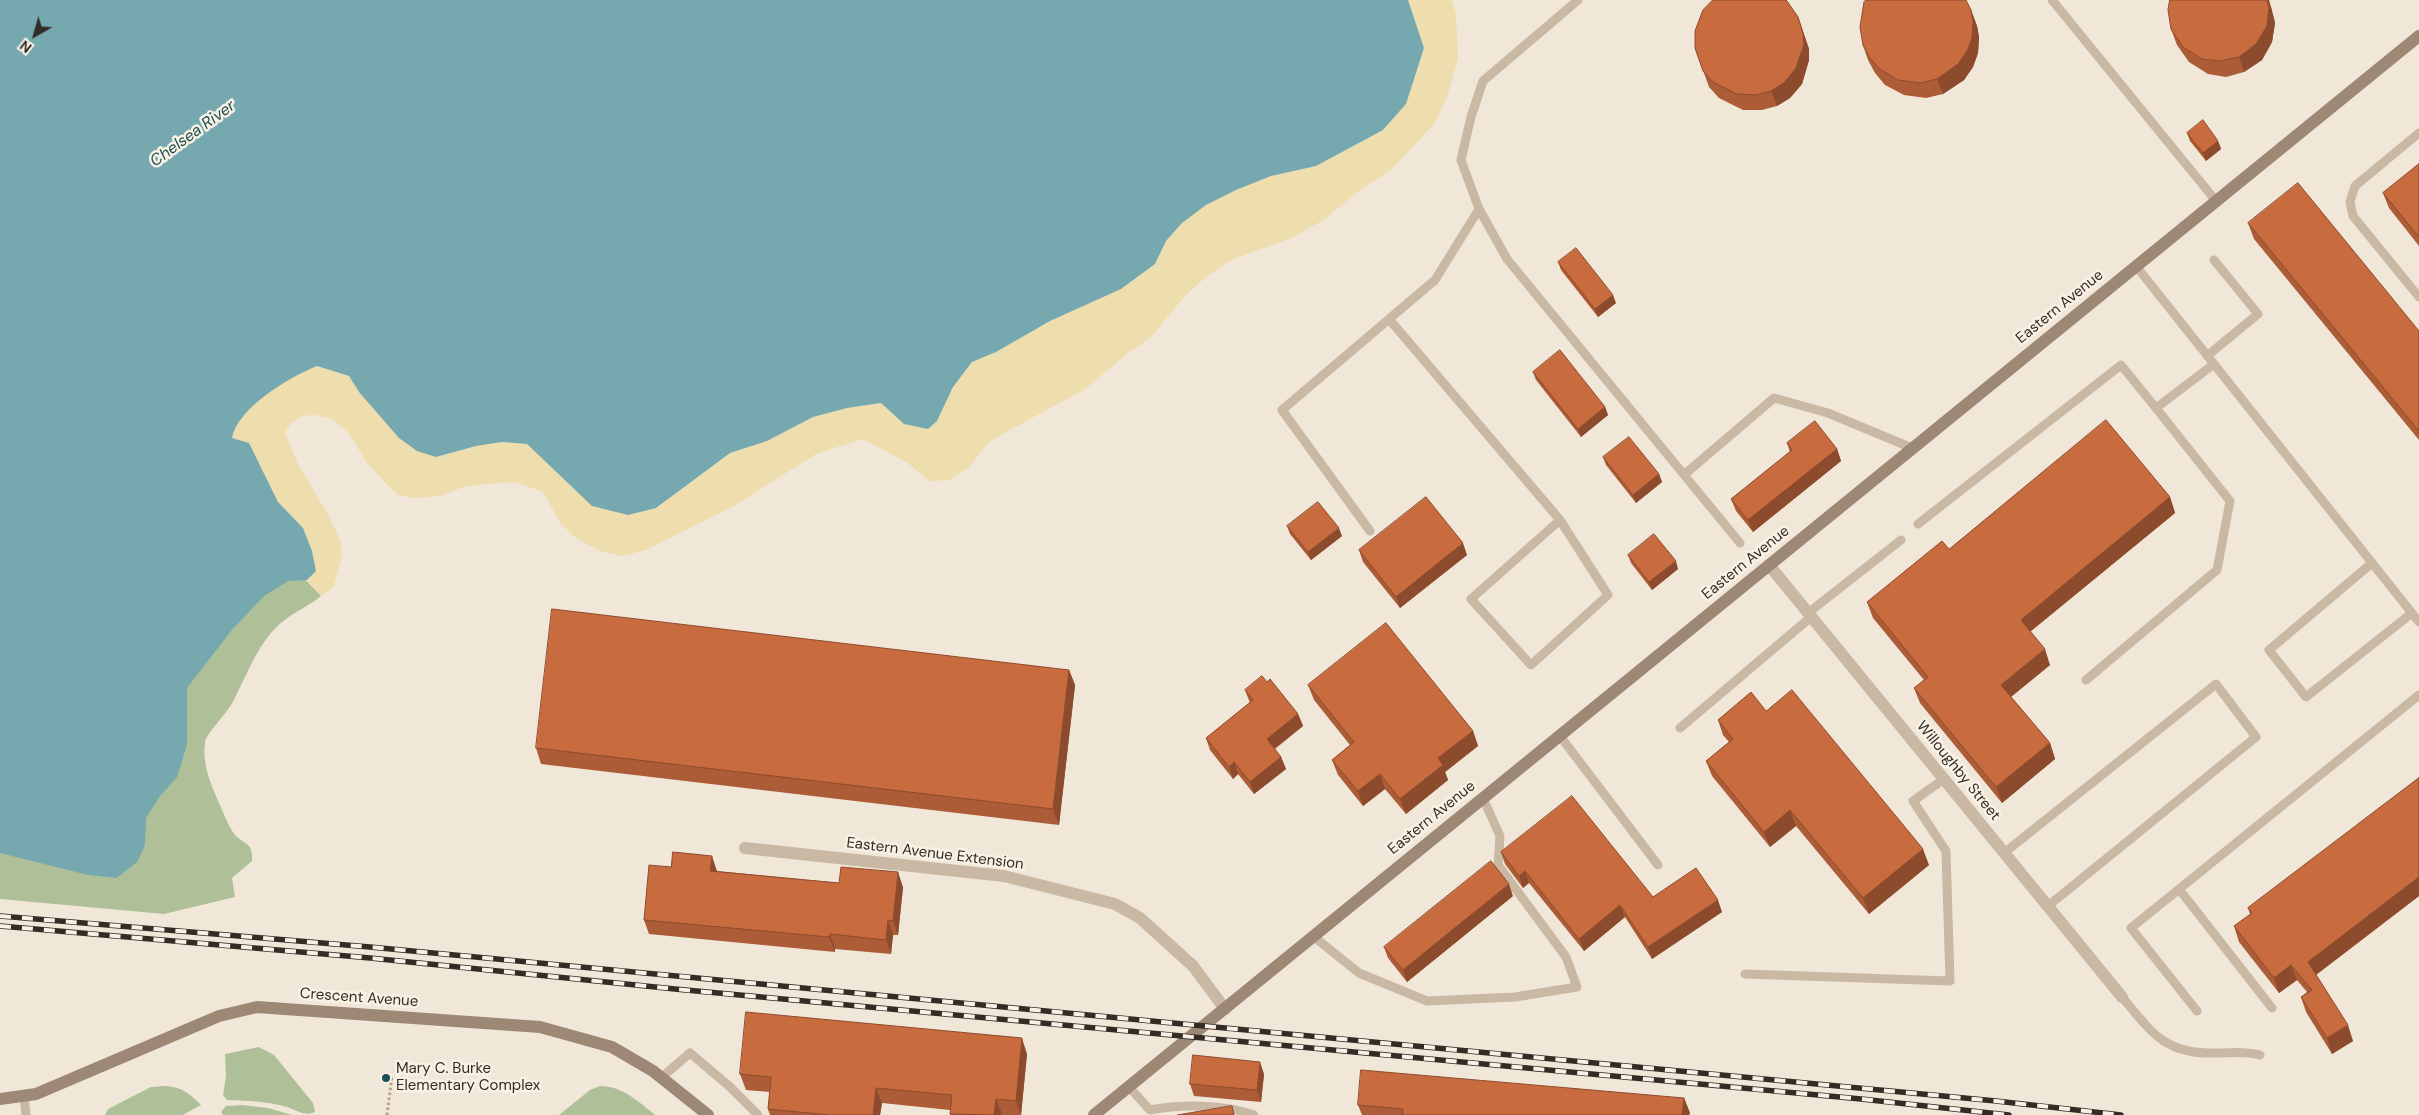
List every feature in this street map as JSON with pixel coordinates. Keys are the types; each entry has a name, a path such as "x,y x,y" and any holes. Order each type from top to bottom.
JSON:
{"main road":[{"name":"Eastern Avenue","path":"1094,1115 2419,36"},
{"name":"Crescent Avenue","path":"0,1099 36,1094 219,1016 257,1007 540,1027 612,1047 662,1078 708,1115"}],"street":[{"name":"Willoughby Street","path":"1769,565 2122,997"},
{"name":"Eastern Avenue Extension","path":"745,848 1004,876 1115,904 1140,918 1193,966 1225,1009"}],"lane":[{"path":"1578,0 1483,81 1470,117 1461,160 1479,209 1507,259 1740,543"},
{"path":"2052,0 2216,201"},
{"path":"2419,133 2355,186 2350,202 2353,216 2419,297"},
{"path":"1370,531 1282,410 1435,280 1479,209"},
{"path":"2207,356 2258,314 2214,260"},
{"path":"2136,266 2419,622"},
{"path":"1389,319 1560,520 1608,594 1531,665 1471,599 1560,520"},
{"path":"2156,408 2214,364"},
{"path":"1918,524 2121,365 2230,501 2217,570 2086,680"},
{"path":"1685,474 1774,398 1828,413 1912,448"},
{"path":"1680,728 1810,615 1902,540"},
{"path":"2372,563 2269,650 2301,691 2306,697 2412,613"},
{"path":"2004,853 2216,684 2256,737 2048,906"},
{"path":"2197,1011 2131,928 2419,695"},
{"path":"1560,736 1658,865"},
{"path":"1745,974 1950,981 1946,851 1913,801 1944,779"},
{"path":"1313,936 1359,973 1427,1001 1515,997 1577,987 1566,957 1498,865 1500,836 1483,798"},
{"path":"2179,889 2272,1008"},
{"path":"2122,997 2158,1039 2172,1046 2194,1052 2246,1051 2260,1055"},
{"path":"662,1078 690,1053 729,1086 758,1115"},
{"path":"1128,1087 1150,1110 1194,1106 1254,1115"},
{"path":"24,1096 26,1115"}],"path":[{"path":"387,1115 392,1076"}],"green space":[{"path":"189,458 321,596 276,627 254,659 231,705 206,738 204,750 207,772 212,787 232,831 250,847 252,861 232,878 235,897 164,914 0,899 0,551"},
{"path":"259,1047 274,1055 313,1103 315,1112 306,1114 272,1103 227,1100 223,1095 226,1076 225,1054"},
{"path":"165,1086 185,1091 201,1105 183,1115 105,1115 108,1109 151,1087"},
{"path":"600,1086 623,1091 655,1115 559,1115 590,1090"},
{"path":"242,1105 268,1108 292,1115 223,1115 221,1112 226,1106"}],"sand":[{"path":"1408,0 1452,0 1456,13 1458,58 1448,94 1435,123 1392,169 1359,191 1322,221 1289,239 1231,260 1207,276 1185,296 1150,338 1129,352 1084,390 987,444 970,466 950,480 930,481 906,462 865,440 860,440 816,454 734,506 646,550 622,556 600,551 576,538 561,524 543,492 515,482 466,486 440,496 415,498 397,495 367,463 348,432 330,418 314,415 302,416 291,423 285,433 297,462 326,511 341,542 342,555 333,588 321,596 307,580 316,571 303,528 278,502 249,443 232,438 236,426 254,404 279,386 317,366 349,376 367,400 436,457 476,446 502,442 527,444 592,506 656,508 730,453 767,441 813,417 847,408 882,403 893,415 937,421 953,387 972,362 996,352 1050,321 1121,289 1155,264 1166,241 1182,223 1206,205 1271,176 1316,166 1383,130 1406,104 1424,48"}],"water":[{"name":"Chelsea River","path":"0,0 1408,0 1424,48 1406,104 1383,130 1316,166 1271,176 1206,205 1182,223 1166,241 1155,264 1121,289 1050,321 996,352 972,362 953,387 937,421 928,429 904,424 881,403 847,408 813,417 767,441 730,453 656,508 628,515 592,506 527,444 502,442 476,446 436,457 417,451 399,438 359,392 349,376 317,366 280,385 254,404 244,415 236,426 232,438 249,443 278,502 303,528 312,551 316,571 307,580 288,581 264,596 231,631 187,688 187,745 177,777 160,796 146,818 145,845 137,862 117,878 88,875 0,853"}],"building":[{"path":"1713,0 1787,1 1798,17 1803,33 1804,45 1796,68 1784,83 1771,91 1756,95 1737,94 1713,82 1703,71 1695,48 1695,31 1703,10"},
{"path":"1866,0 1966,0 1971,10 1973,22 1972,38 1967,51 1958,64 1937,79 1920,83 1898,80 1880,69 1869,57 1863,45 1860,27 1864,2"},
{"path":"2170,0 2267,0 2269,7 2267,26 2256,44 2239,57 2220,61 2202,59 2183,47 2171,29 2168,10"},
{"path":"2203,120 2218,141 2203,153 2187,133"},
{"path":"2419,164 2419,237 2383,193"},
{"path":"2298,183 2419,331 2419,431 2248,223"},
{"path":"1576,248 1613,295 1595,309 1558,262"},
{"path":"1560,350 1605,407 1578,429 1533,372"},
{"path":"2106,420 2170,497 2021,620 2045,649 2001,685 2050,743 1996,787 1914,688 1928,677 1867,602 1942,541 1949,549"},
{"path":"1815,421 1837,449 1748,520 1731,499 1792,450 1787,443"},
{"path":"1629,437 1659,474 1633,495 1603,457"},
{"path":"1426,497 1463,543 1396,597 1359,550"},
{"path":"1318,502 1339,528 1308,552 1287,526"},
{"path":"1654,534 1676,561 1649,582 1628,555"},
{"path":"552,609 1069,670 1053,809 536,748"},
{"path":"1386,623 1473,731 1438,758 1443,765 1400,799 1380,774 1358,791 1332,760 1354,742 1308,685"},
{"path":"1262,676 1267,682 1270,679 1298,714 1267,739 1281,757 1250,782 1234,762 1229,767 1206,738 1253,700 1245,690"},
{"path":"1792,690 1923,849 1863,898 1790,810 1764,832 1706,761 1733,739 1718,720 1751,692 1766,711"},
{"path":"2419,778 2419,877 2308,962 2348,1025 2327,1038 2301,997 2312,990 2291,965 2274,978 2234,926 2252,913 2248,908"},
{"path":"1572,796 1653,897 1696,868 1718,900 1648,947 1620,905 1579,939 1525,871 1519,876 1501,852"},
{"path":"673,852 712,856 710,871 839,883 841,867 898,872 893,921 888,920 886,940 830,934 829,937 644,920 649,865 671,867"},
{"path":"1491,861 1509,884 1403,970 1384,947"},
{"path":"746,1012 1022,1038 1016,1101 996,1099 994,1115 950,1114 952,1095 876,1088 873,1115 830,1115 768,1109 771,1077 740,1074"},
{"path":"1193,1055 1260,1062 1257,1090 1190,1084"},
{"path":"1361,1070 1684,1098 1682,1115 1402,1115 1403,1109 1358,1105"},
{"path":"1232,1106 1234,1115 1178,1115"}],"railway":[{"path":"0,916 370,947 1996,1101 2121,1115"},
{"path":"0,926 370,958 675,989 1861,1099 2009,1115"}],"place":[{"name":"Mary C. Burke Elementary Complex","path":"386,1078"}]}
